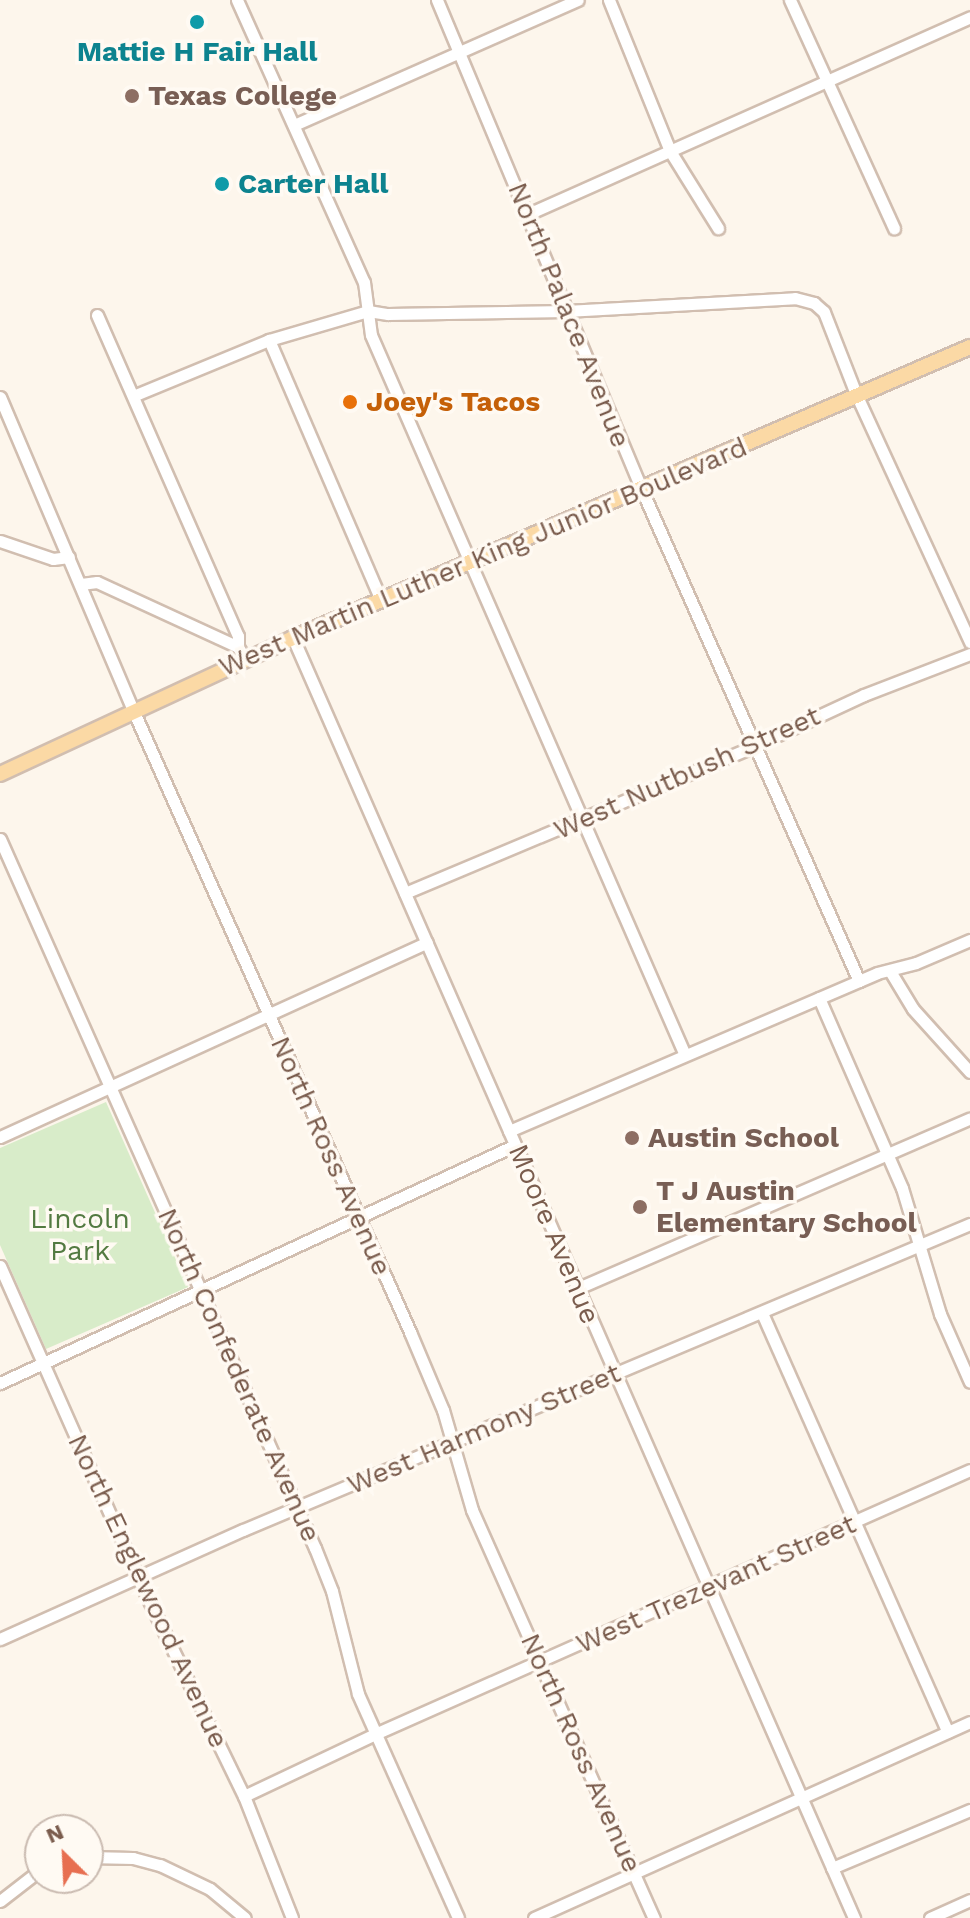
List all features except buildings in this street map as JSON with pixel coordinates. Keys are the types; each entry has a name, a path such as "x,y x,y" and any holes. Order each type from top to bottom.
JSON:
{"main road":[{"name":"West Martin Luther King Junior Boulevard","path":"0,774 133,710 241,653 293,638 970,347"}],"street":[{"path":"237,0 364,282 371,335 685,1055"},
{"name":"North Palace Avenue","path":"437,0 641,488 859,981"},
{"path":"294,125 578,0"},
{"path":"609,0 670,151 718,228"},
{"path":"790,0 894,228"},
{"path":"528,214 970,17"},
{"path":"133,396 269,340 368,311 388,314 566,311 795,298 814,303 824,312 856,394 970,642"},
{"path":"97,315 238,636 241,653"},
{"path":"269,340 381,600"},
{"name":"North Ross Avenue","path":"0,397 133,710 443,1410 472,1510 654,1918"},
{"path":"0,541 53,559 69,557"},
{"path":"81,584 97,582 241,653"},
{"name":"Moore Avenue","path":"293,638 854,1918"},
{"name":"West Nutbush Street","path":"405,893 754,746 864,695 970,654"},
{"name":"North Confederate Avenue","path":"0,839 332,1591 358,1694 458,1918"},
{"path":"509,1131 859,981 970,940"},
{"path":"0,1137 427,942"},
{"path":"890,971 913,1009 970,1072"},
{"path":"819,998 888,1154 940,1314 970,1382"},
{"path":"578,1288 970,1118"},
{"path":"0,1383 515,1145"},
{"name":"West Harmony Street","path":"0,1639 243,1530 970,1224"},
{"name":"North Englewood Avenue","path":"0,1266 138,1578 244,1796 292,1918"},
{"path":"762,1313 948,1732"},
{"name":"West Trezevant Street","path":"244,1796 375,1734 970,1470"},
{"path":"534,1918 970,1722"},
{"path":"832,1868 970,1810"},
{"path":"104,1857 133,1858 173,1870 210,1889 245,1918"},
{"path":"0,1901 24,1882"},
{"path":"930,1918 970,1900"}],"green space":[{"name":"Lincoln Park","path":"106,1102 188,1287 46,1349 0,1245 0,1148"}],"place":[{"name":"Mattie H Fair Hall","path":"197,22"},
{"name":"Texas College","path":"132,96"},
{"name":"Carter Hall","path":"222,184"},
{"name":"Joey's Tacos","path":"350,402"},
{"name":"Austin School","path":"632,1138"},
{"name":"T J Austin Elementary School","path":"640,1207"}]}
